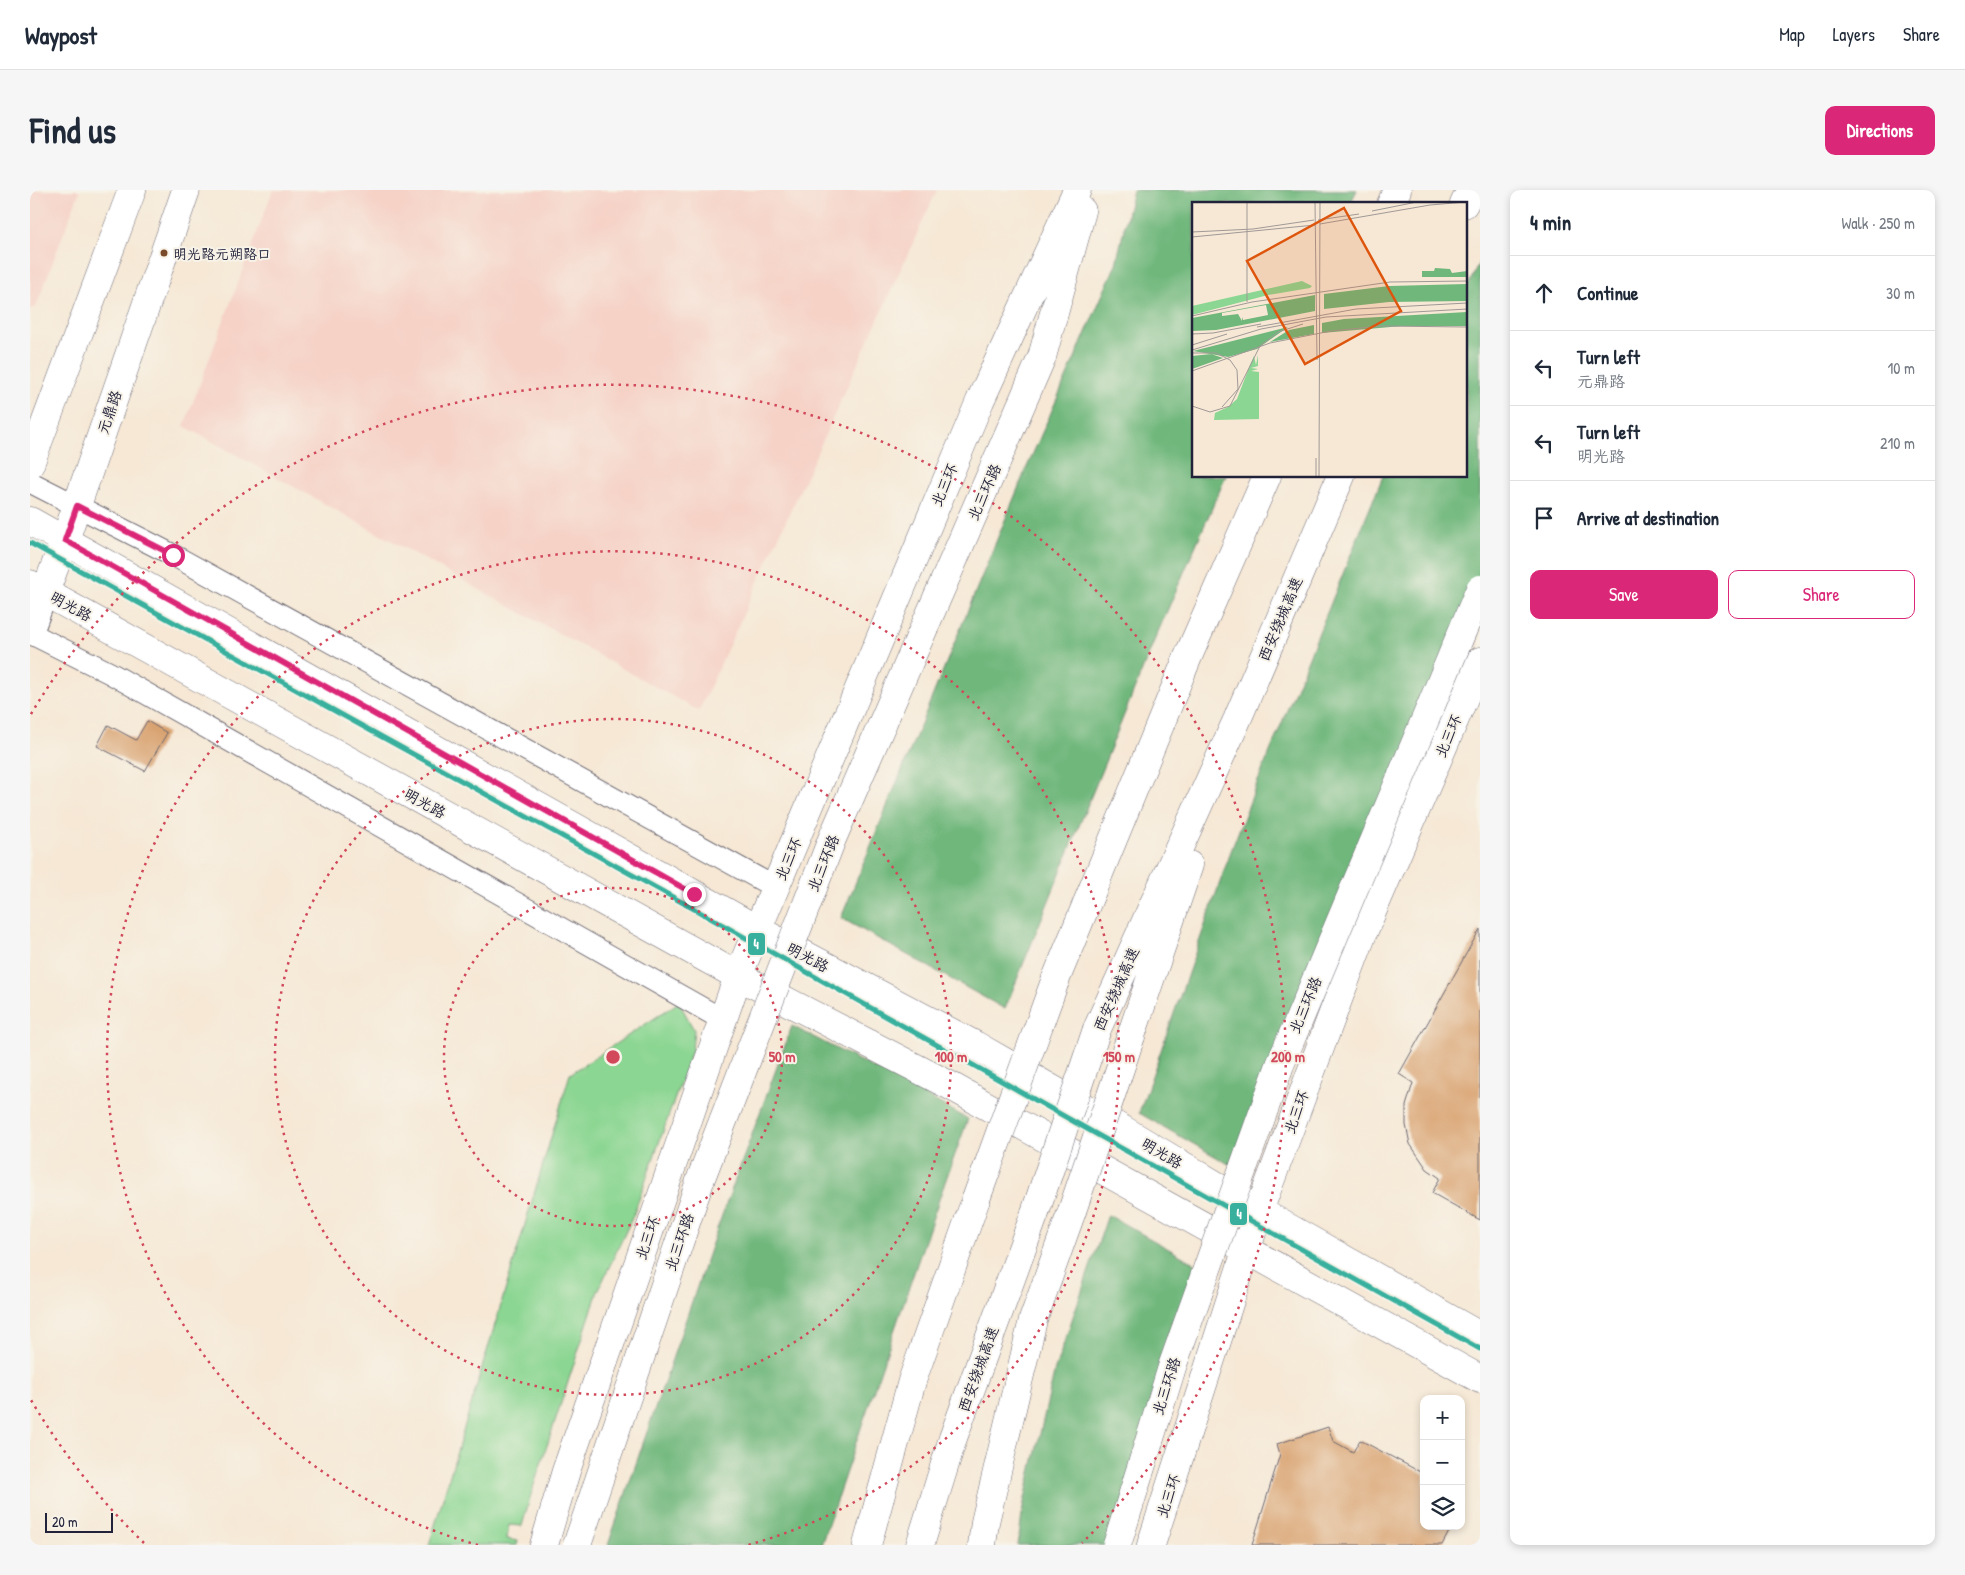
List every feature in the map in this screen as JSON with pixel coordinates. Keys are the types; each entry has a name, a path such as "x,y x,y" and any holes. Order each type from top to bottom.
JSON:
{"main road":[{"path":"30,464 132,190"},
{"name":"元鼎路","path":"37,588 65,540 186,190"},
{"name":"北三环","path":"544,1545 566,1471 738,976 980,401 1077,190"},
{"name":"北三环路","path":"576,1545 701,1178 832,839 1042,357 1087,190"},
{"path":"1391,202 1397,190"},
{"path":"1465,202 1471,190"},
{"path":"867,1542 912,1381 1055,980 1183,668 1266,478"},
{"name":"西安绕城高速","path":"920,1545 953,1438 1035,1213 1097,1029 1237,720 1340,478"},
{"name":"明光路","path":"30,521 758,930 983,1050 1127,1132 1259,1211 1480,1336"},
{"name":"明光路","path":"37,588 738,976 949,1084 1480,1379"},
{"name":"北三环路","path":"1116,1545 1173,1364 1280,1065 1480,589"},
{"name":"北三环","path":"1151,1545 1248,1251 1259,1211 1363,933 1480,661"},
{"path":"982,1545 989,1503 1033,1320 1072,1211 1237,720"}],"street":[{"path":"30,482 173,555 776,888"},
{"name":"元鼎路","path":"30,632 37,588"},
{"path":"30,632 118,678 723,1020"}],"shaded area":[{"path":"30,190 80,190 36,307 30,309"},
{"path":"273,190 937,190 699,711 184,426"}],"green space":[{"path":"1133,190 1357,190 1351,202 1192,202 1192,478 1225,478 1154,641 1005,1009 841,918 1024,474 1116,264"},
{"path":"1480,261 1480,577 1241,1171 1139,1113 1231,851 1382,478 1468,478 1468,286"},
{"path":"679,1002 694,1030 692,1050 633,1216 598,1291 522,1526 509,1525 507,1539 518,1541 517,1545 429,1545 570,1074"},
{"path":"792,1026 968,1119 821,1545 608,1545 717,1229"},
{"path":"1108,1215 1201,1267 1110,1545 1018,1545 1023,1507 1055,1369"}],"building":[{"path":"147,721 167,733 145,771 97,746 108,725 136,740"},
{"path":"1480,929 1480,1220 1432,1193 1440,1178 1427,1169 1410,1144 1406,1125 1406,1106 1413,1083 1399,1074"},
{"path":"1328,1427 1333,1441 1353,1452 1360,1440 1420,1472 1420,1530 1450,1530 1442,1545 1252,1545 1280,1454 1277,1444"}],"metro line":[{"name":"4","path":"30,543 687,905 1480,1349"}],"place":[{"name":"明光路元朔路口","path":"164,253"}],"route":[{"path":"173,555 77,506 65,540 694,894"}]}
